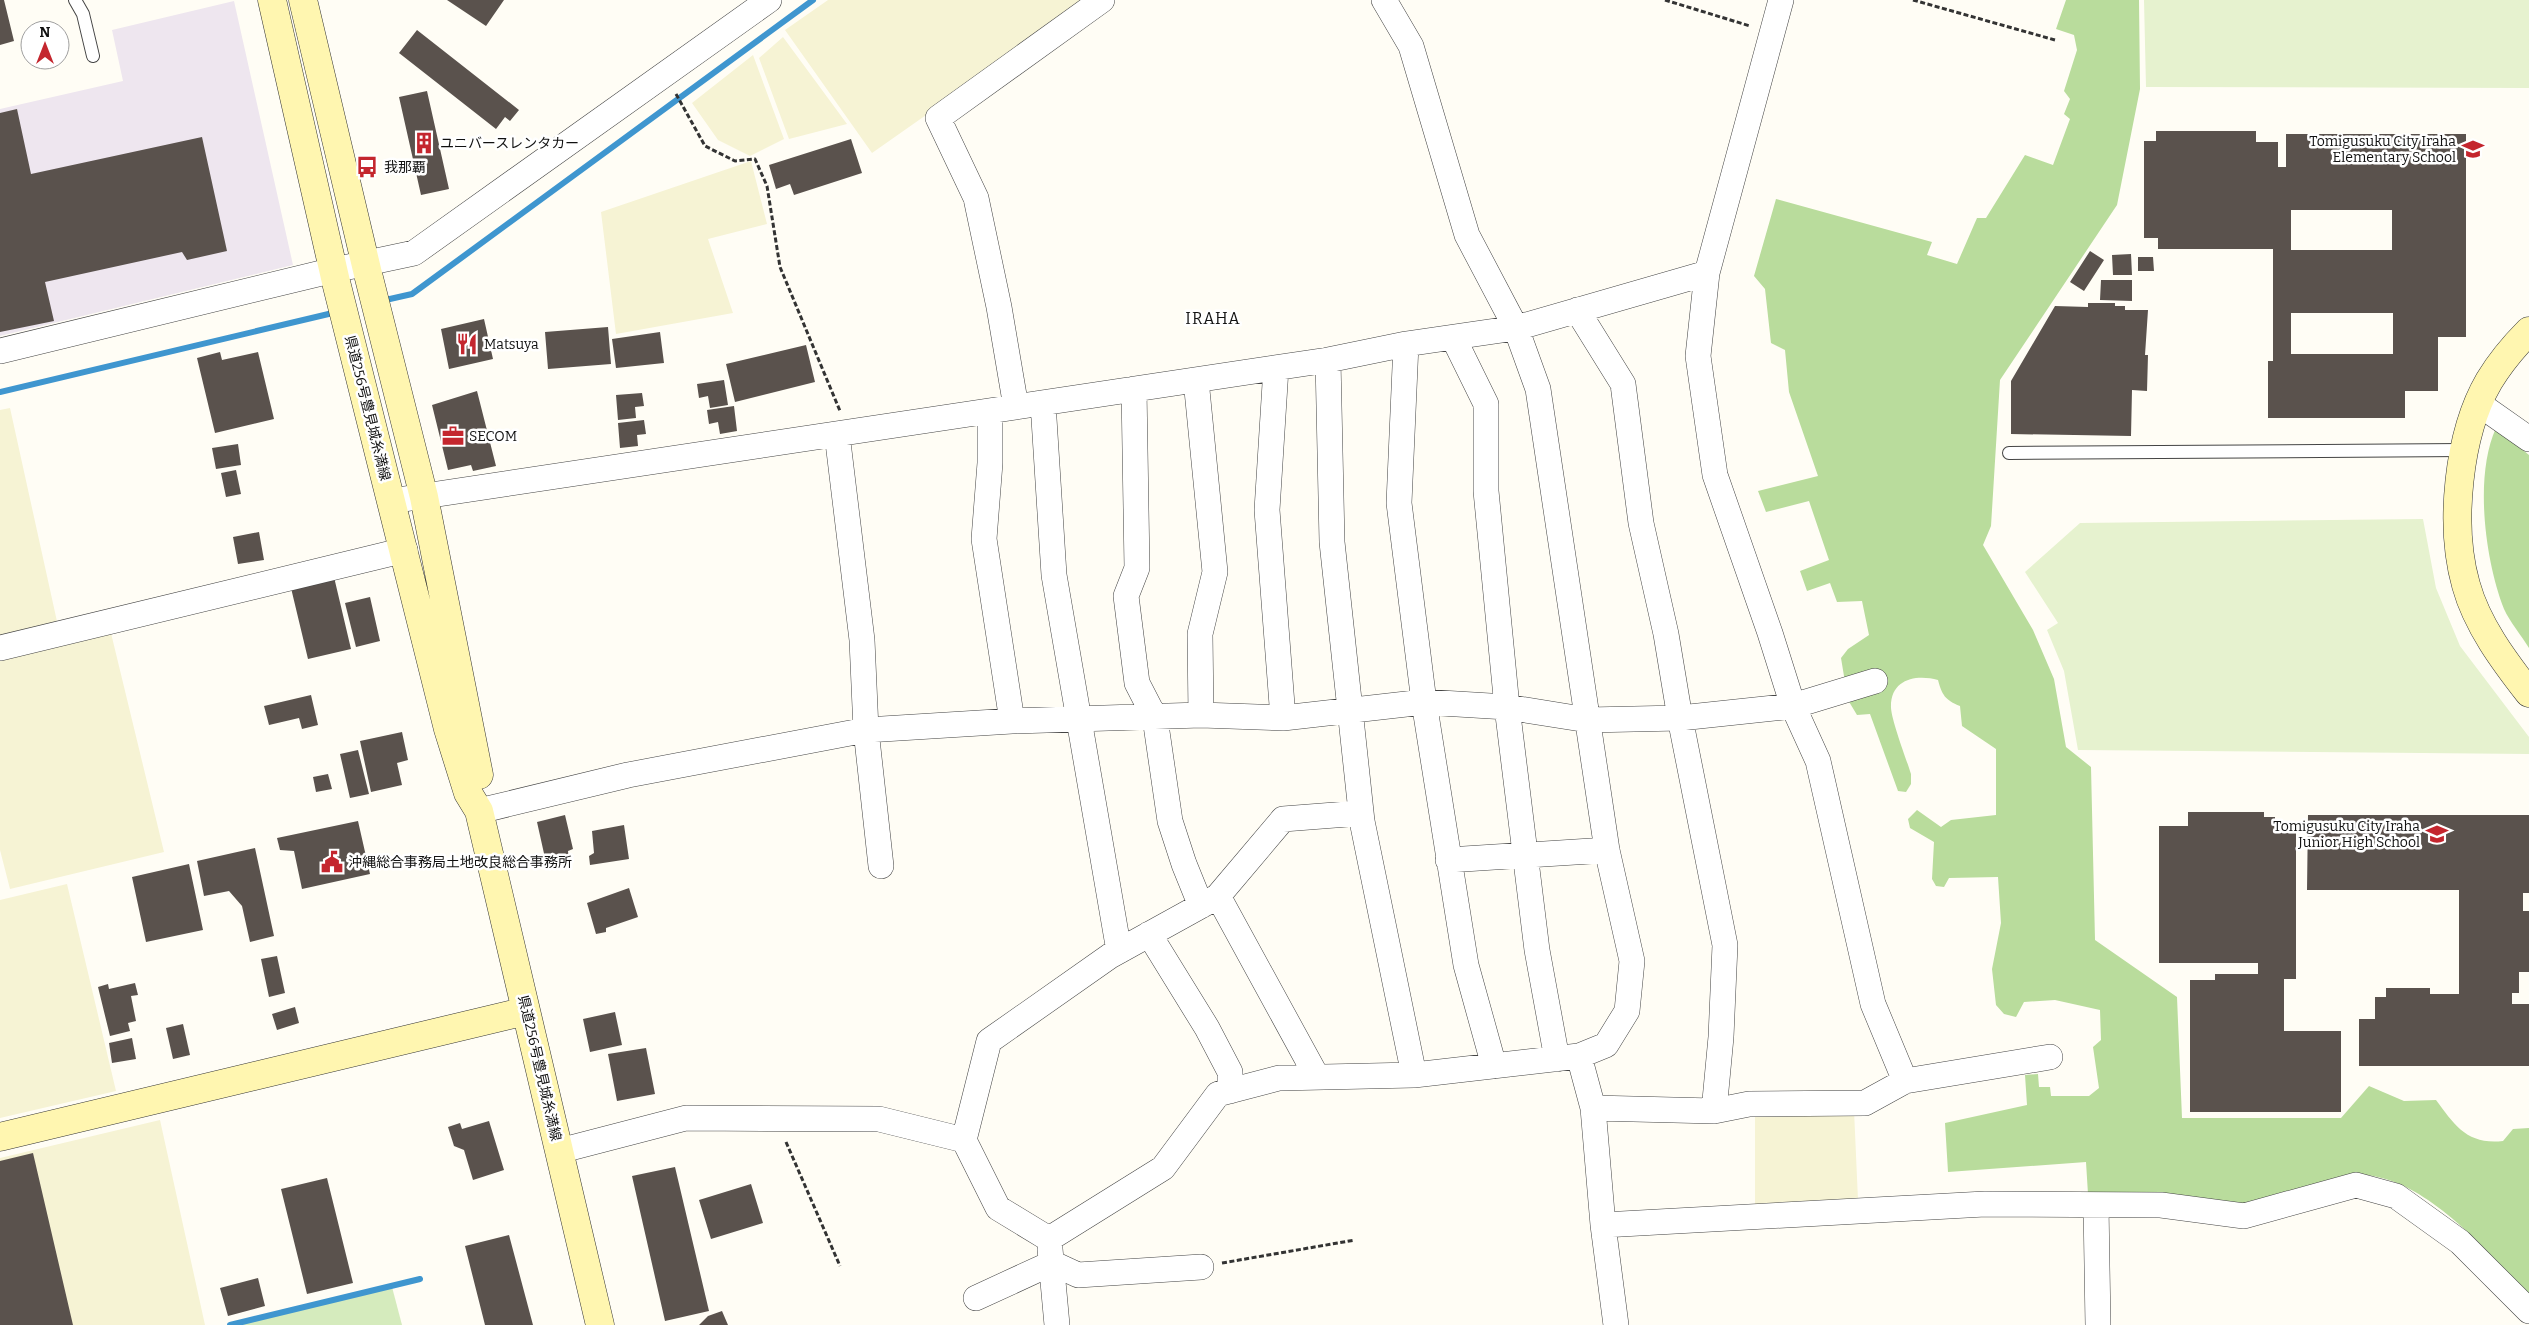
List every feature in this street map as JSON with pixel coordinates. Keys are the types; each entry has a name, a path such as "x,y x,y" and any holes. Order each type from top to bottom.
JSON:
{"main road":[{"name":"県道256号豊見城糸満線","path":"272,0 335,276 405,550 448,729 468,794 479,810 600,1325"},
{"name":"県道256号豊見城糸満線","path":"303,0 378,315 424,496 482,791 479,810"},
{"path":"2529,330 2488,382 2463,450 2459,484 2459,552 2466,586 2483,624 2506,663 2529,693"},
{"path":"0,1136 526,1011"}],"street":[{"path":"0,351 367,269 414,253 769,0"},
{"path":"1016,407 1000,307 976,198 938,118 1102,0"},
{"path":"976,1298 1050,1251 1163,1168 1218,1094 1279,1078 1414,1075 1568,1058 1606,1045 1627,1011 1632,961 1607,850 1538,389 1516,328 1467,235 1411,46 1384,0"},
{"path":"1781,0 1707,272 1698,356 1715,475 1770,633 1792,706 1818,761 1873,1004 1905,1081"},
{"path":"392,501 1328,360 1406,344 1454,339 1516,328 1707,272"},
{"path":"1577,310 1622,384 1641,523 1666,634 1680,718 1725,945 1721,1037 1714,1111"},
{"path":"1454,339 1486,404 1486,491 1507,707 1537,950 1568,1058 1593,1108 1603,1226 1616,1325"},
{"path":"1406,344 1400,503 1424,702 1466,965 1494,1066"},
{"path":"1328,360 1332,542 1361,813 1414,1075"},
{"path":"1276,368 1267,510 1284,718"},
{"path":"1196,380 1215,572 1200,634 1201,715"},
{"path":"1134,389 1137,568 1126,596 1137,684 1155,718 1170,821 1184,864 1210,901 1317,1077"},
{"path":"1043,403 1050,484 1054,575 1119,951"},
{"path":"2480,404 2529,439"},
{"path":"990,411 990,463 984,539 1012,721"},
{"path":"843,433 862,640 866,730 880,866"},
{"path":"0,648 405,550"},
{"path":"479,810 628,775 866,730 1012,721 1155,718 1201,715 1284,718 1424,702 1507,707 1588,720 1680,718 1792,706 1875,681"},
{"path":"1201,1267 1078,1275 998,1208 964,1140 989,1041 1119,951 1210,901 1284,819 1361,813"},
{"path":"1448,860 1607,850"},
{"path":"1150,934 1230,1072 1230,1091"},
{"path":"1593,1108 1714,1111 1749,1104 1865,1104 1905,1081 2050,1057"},
{"path":"559,1151 686,1118 879,1119 964,1140"},
{"path":"1603,1226 1986,1204 2161,1205 2244,1216 2356,1185 2396,1196 2460,1242 2529,1311"},
{"path":"2096,1205 2098,1325"},
{"path":"1050,1251 1057,1325"}],"lane":[{"path":"75,0 83,14 93,56"},
{"path":"2009,453 2463,450"}],"path":[{"path":"1665,0 1772,33"},
{"path":"1913,0 2055,40"},
{"path":"680,103 705,146 736,161 755,158 767,186 780,267 843,433"},
{"path":"776,1119 840,1266"},
{"path":"1201,1267 1355,1240"}],"shaded area":[{"path":"828,0 1090,0 872,153 785,30"},
{"path":"234,1 293,265 0,336 0,109 123,81 112,30"},
{"path":"783,37 847,124 789,139 759,58"},
{"path":"753,55 784,139 750,156 718,140 692,103"},
{"path":"751,161 767,224 708,239 733,313 616,334 601,212"},
{"path":"10,408 58,626 0,639 0,410"},
{"path":"110,629 164,852 10,889 0,850 0,656"},
{"path":"67,884 116,1091 0,1118 0,900"},
{"path":"1854,1110 1858,1200 1755,1209 1755,1111"},
{"path":"160,1120 205,1325 0,1325 0,1158"}],"green space":[{"path":"2066,0 2139,0 2140,89 2117,205 2000,380 1991,526 1983,545 2033,630 2054,679 2066,747 2091,767 2095,940 2177,997 2182,1118 2341,1118 2369,1086 2404,1101 2436,1100 2456,1125 2471,1137 2480,1140 2503,1141 2513,1129 2529,1128 2529,1296 2493,1257 2450,1217 2427,1199 2402,1185 2377,1177 2352,1175 2246,1206 2088,1194 2086,1162 1948,1172 1945,1123 2027,1105 2025,1075 2038,1074 2039,1087 2050,1087 2051,1096 2089,1096 2099,1088 2093,1047 2101,1040 2100,1010 2055,1000 2024,1002 2016,1017 2004,1014 1996,1005 1992,969 2001,923 1998,877 1949,878 1944,887 1936,886 1932,879 1934,842 1910,828 1908,819 1917,810 1941,827 1951,820 1996,815 1996,749 1962,726 1960,706 1951,702 1945,696 1938,680 1921,678 1906,681 1895,691 1891,708 1896,731 1911,774 1911,784 1906,792 1898,791 1870,714 1857,715 1848,700 1841,658 1848,649 1869,635 1862,601 1837,602 1830,583 1807,591 1800,571 1829,560 1809,501 1766,512 1758,491 1818,476 1789,392 1785,350 1771,343 1765,289 1754,276 1776,199 1932,242 1927,255 1957,264 1977,218 1986,218 2025,155 2053,165 2070,119 2064,114 2070,99 2064,91 2077,50 2074,35 2056,29"},
{"path":"2144,0 2529,0 2529,88 2146,87"},
{"path":"2496,428 2529,455 2529,648 2504,609 2497,589 2487,543 2484,493 2485,470 2489,448"},
{"path":"2423,519 2436,588 2460,646 2529,737 2529,754 2078,750 2064,671 2047,630 2058,623 2025,572 2080,523"},
{"path":"392,1287 402,1325 239,1325"}],"building":[{"path":"0,0 4,0 14,41 0,45"},
{"path":"447,0 504,0 486,26"},
{"path":"417,30 519,110 510,121 505,117 496,129 399,53"},
{"name":"ユニバースレンタカー","path":"427,91 449,189 421,195 399,97"},
{"path":"17,109 31,174 202,137 227,251 187,260 182,252 45,282 54,321 0,332 0,113"},
{"path":"2156,131 2256,131 2256,142 2278,142 2278,167 2286,167 2286,134 2466,134 2466,337 2438,337 2438,391 2405,391 2405,418 2268,418 2268,361 2273,361 2273,249 2158,249 2158,238 2144,238 2144,141 2156,141","holes":["2291,210 2392,210 2392,250 2291,250","2291,313 2393,313 2393,354 2291,354"]},
{"path":"851,139 862,173 794,195 790,184 776,189 769,165"},
{"path":"2090,251 2104,260 2084,291 2070,282"},
{"path":"2131,254 2132,275 2113,275 2112,255"},
{"path":"2138,257 2153,257 2154,271 2138,271"},
{"path":"2101,280 2132,280 2132,301 2100,300"},
{"path":"2088,303 2115,303 2115,306 2125,306 2125,310 2148,310 2145,355 2148,355 2147,391 2132,390 2131,436 2011,434 2011,381 2055,306 2088,307"},
{"name":"Matsuya","path":"484,319 493,359 449,369 441,329"},
{"path":"608,327 611,364 548,369 545,332"},
{"path":"660,332 664,363 616,368 612,339"},
{"path":"806,345 815,382 735,402 726,364"},
{"path":"220,352 222,360 258,352 274,419 215,433 197,358"},
{"path":"724,380 728,405 710,408 708,396 699,398 697,384"},
{"path":"477,391 496,466 473,471 471,465 448,470 432,405"},
{"path":"642,393 644,406 635,407 636,418 618,420 616,395"},
{"path":"734,406 737,431 720,434 718,422 709,424 707,410"},
{"path":"644,420 646,434 637,435 638,446 620,448 618,423"},
{"path":"238,444 241,465 216,469 212,448"},
{"path":"236,470 241,494 226,497 221,473"},
{"path":"259,532 264,560 238,564 233,537"},
{"path":"334,577 351,649 308,659 291,588"},
{"path":"370,597 380,641 356,647 345,603"},
{"path":"311,695 318,725 302,729 299,718 269,725 264,706"},
{"path":"402,732 408,760 397,763 402,785 371,792 360,741"},
{"path":"358,750 369,794 350,798 340,754"},
{"path":"328,774 332,789 316,792 313,777"},
{"path":"2188,812 2264,812 2264,817 2275,817 2275,827 2296,827 2296,979 2284,979 2284,1031 2341,1031 2341,1112 2190,1112 2190,980 2215,980 2215,974 2258,974 2258,963 2159,963 2159,826 2188,826"},
{"path":"565,815 573,849 568,851 569,862 547,867 537,822"},
{"path":"2308,815 2529,815 2529,893 2523,893 2523,911 2529,911 2529,972 2519,972 2519,993 2512,993 2512,1004 2529,1004 2529,1066 2359,1066 2359,1019 2375,1019 2375,997 2386,997 2386,988 2430,988 2430,994 2459,994 2459,890 2307,890"},
{"name":"沖縄総合事務局土地改良総合事務所","path":"358,821 370,874 302,889 294,851 280,850 277,838"},
{"path":"624,825 629,859 590,865 589,856 594,853 592,831"},
{"path":"255,848 274,936 250,942 242,906 229,891 204,896 197,861"},
{"path":"189,864 203,930 146,942 132,877"},
{"path":"629,888 638,917 606,928 606,932 596,934 587,903"},
{"path":"277,956 285,993 269,997 261,959"},
{"path":"135,983 138,995 131,996 136,1021 128,1023 130,1031 110,1036 98,987 108,984 109,989"},
{"path":"295,1007 299,1023 277,1030 272,1014"},
{"path":"615,1012 622,1045 590,1052 583,1019"},
{"path":"183,1024 190,1055 173,1059 166,1028"},
{"path":"132,1038 136,1059 112,1063 109,1043"},
{"path":"646,1048 655,1094 617,1101 608,1054"},
{"path":"489,1121 504,1170 473,1180 464,1150 454,1146 448,1127 460,1123 462,1129"},
{"path":"33,1153 73,1325 0,1325 0,1161"},
{"path":"675,1167 709,1311 665,1321 632,1176"},
{"path":"327,1178 353,1283 307,1294 281,1189"},
{"path":"751,1184 763,1223 711,1239 699,1200"},
{"path":"509,1235 533,1325 485,1325 465,1246"},
{"path":"258,1278 265,1306 228,1316 220,1288"},
{"path":"722,1311 728,1325 699,1325 708,1316"}],"waterway":[{"path":"381,301 412,294 813,0"},
{"path":"0,392 337,312"},
{"path":"230,1325 420,1279"}],"place":[{"name":"ユニバースレンタカー","path":"424,143"},
{"name":"Tomigusuku City Iraha Elementary School","path":"2473,149"},
{"name":"我那覇","path":"367,167"},
{"name":"Matsuya","path":"467,344"},
{"name":"SECOM","path":"453,436"},
{"name":"Tomigusuku City Iraha Junior High School","path":"2437,834"},
{"name":"沖縄総合事務局土地改良総合事務所","path":"332,862"}],"district":[{"name":"IRAHA","path":"1213,318"}]}
